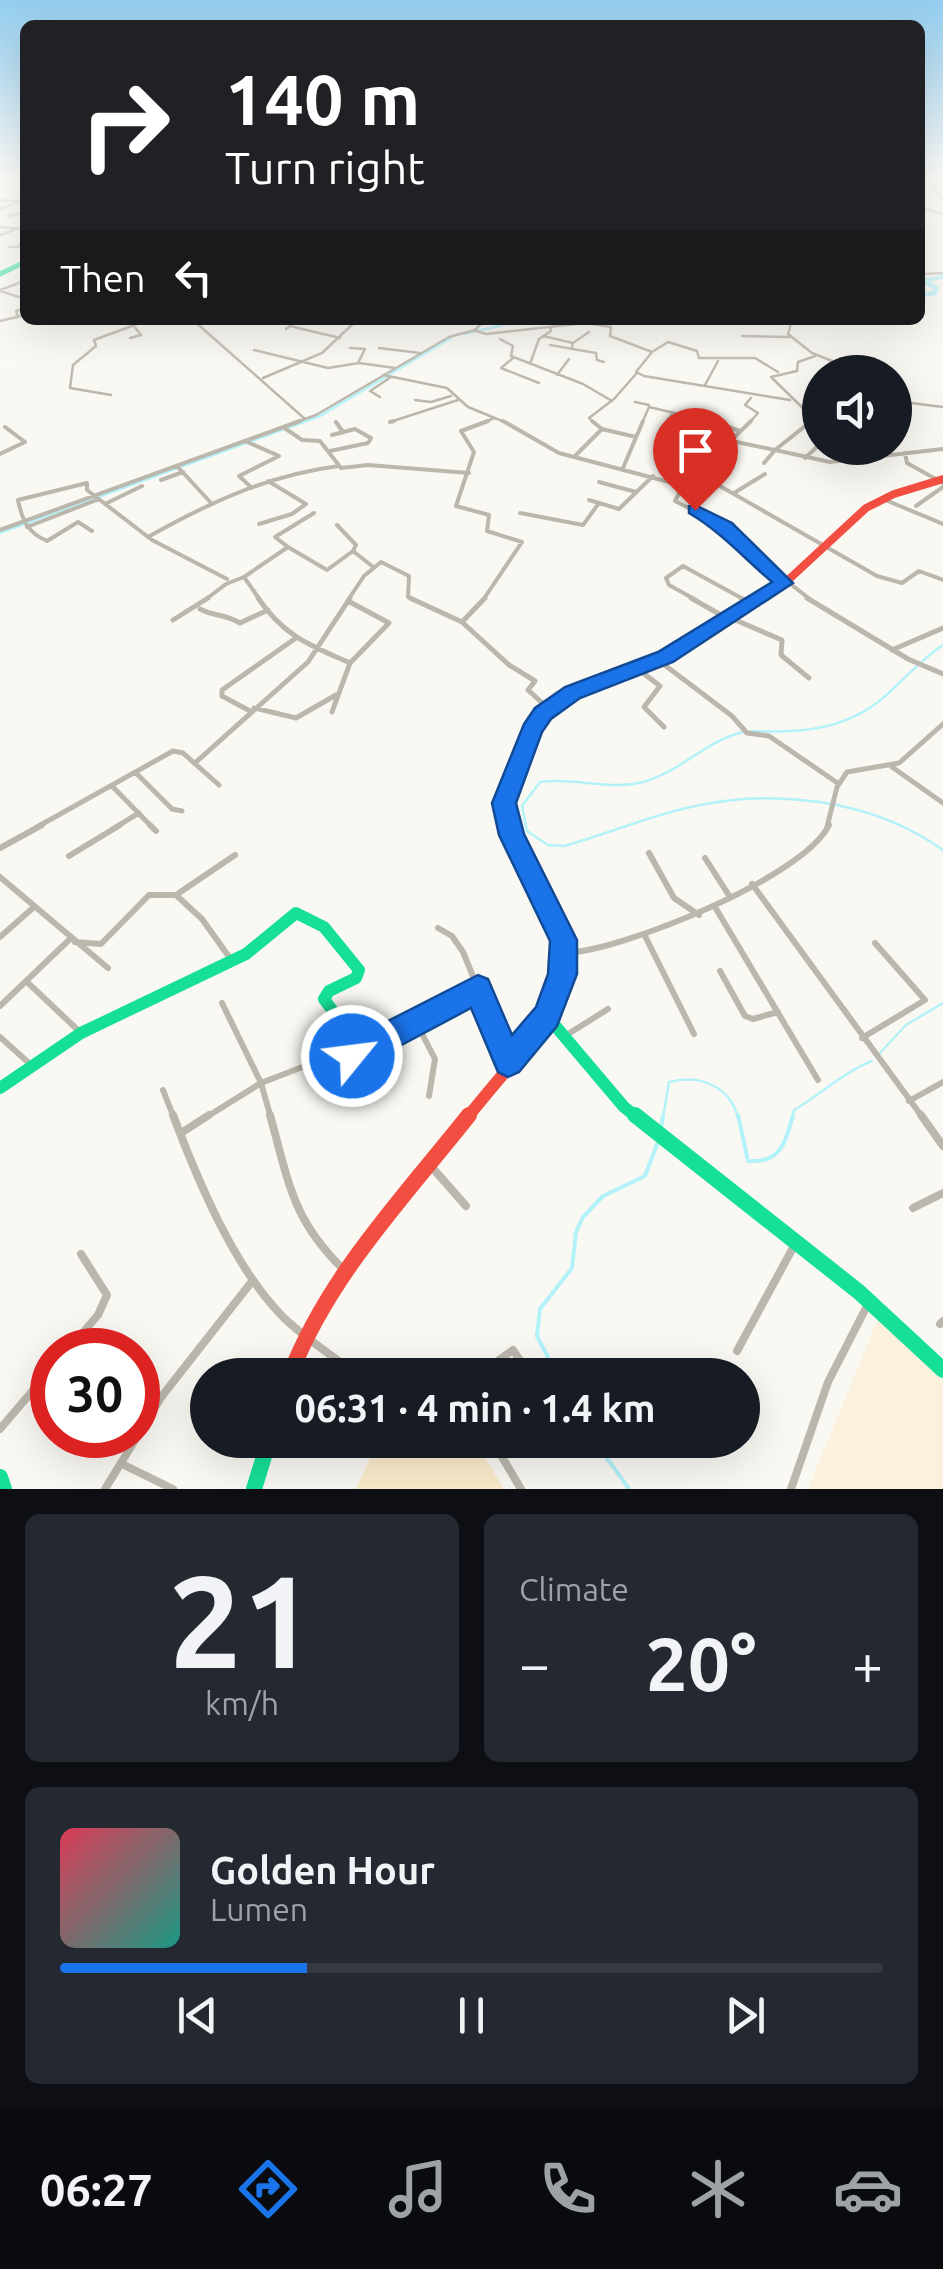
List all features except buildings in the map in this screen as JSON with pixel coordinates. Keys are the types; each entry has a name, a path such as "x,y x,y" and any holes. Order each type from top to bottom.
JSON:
{"main road":[{"path":"297,1358 305,1336 344,1271 547,1016 560,986 566,953 554,916 511,835 504,803 536,723 549,709 582,688 658,660 752,604 784,583 883,499 942,482"},
{"path":"0,1088 30,1064 81,1033 254,949 296,913 306,914 320,925 359,970 356,978 329,991 324,999 344,1025 352,1056"},
{"path":"547,1016 624,1107 870,1301 943,1370"},
{"path":"254,1489 263,1458"},
{"path":"0,1478 4,1489"}],"street":[{"path":"8,247 18,245"},
{"path":"0,321 18,316 16,311 20,310"},
{"path":"111,395 70,388 72,365 96,346 94,340 131,325"},
{"path":"130,338 142,335 134,325"},
{"path":"199,325 305,419"},
{"path":"263,378 324,352 352,325"},
{"path":"475,332 481,325"},
{"path":"380,397 370,392 395,368 449,337 559,325"},
{"path":"598,325 610,328 610,336 652,352"},
{"path":"789,325 790,337 814,355"},
{"path":"530,364 543,336 551,331 550,326"},
{"path":"286,329 340,338"},
{"path":"543,336 573,342 589,332"},
{"path":"742,336 790,337"},
{"path":"500,340 513,346 510,354 514,358 612,401"},
{"path":"572,349 573,342"},
{"path":"636,437 602,429 588,419 612,401 652,352 670,342 697,350 698,358 755,358 778,372 797,371 802,361"},
{"path":"550,345 596,353 597,360 604,362"},
{"path":"350,348 364,349 358,363"},
{"path":"379,348 420,354"},
{"path":"254,350 328,368 358,363 395,368"},
{"path":"514,358 501,368 539,384"},
{"path":"558,376 569,358"},
{"path":"705,385 718,361"},
{"path":"778,372 771,379 802,409"},
{"path":"636,374 661,382 705,385 752,398 790,400"},
{"path":"0,530 285,429 387,376 446,388 458,400 558,452 684,486"},
{"path":"416,400 431,402 452,396"},
{"path":"752,398 745,405 758,412 684,486 674,501 726,527 738,544 784,583 892,650 943,674"},
{"path":"390,422 458,400"},
{"path":"636,402 740,431"},
{"path":"912,403 943,407"},
{"path":"623,468 652,407"},
{"path":"667,421 673,412"},
{"path":"462,622 494,590 497,574 522,542 487,531 489,515 456,506 470,473 474,450 461,431 496,417"},
{"path":"336,422 343,432"},
{"path":"0,454 25,442 5,427"},
{"path":"285,429 302,440 319,440 339,466"},
{"path":"575,456 602,429"},
{"path":"329,451 368,443 371,438 356,430 332,435"},
{"path":"764,463 775,450 802,432"},
{"path":"732,440 802,457"},
{"path":"247,443 279,456 239,476 252,488"},
{"path":"912,452 943,449"},
{"path":"911,465 942,482 916,506"},
{"path":"148,537 212,504 291,471 339,466 470,473"},
{"path":"161,480 180,469"},
{"path":"180,469 212,504"},
{"path":"699,474 826,549 894,582 905,582 919,571 943,580"},
{"path":"733,493 765,474"},
{"path":"589,500 619,509 653,476"},
{"path":"259,524 306,504 268,481"},
{"path":"92,530 78,522 47,541 32,535 24,524 18,500 83,482 148,537 227,580"},
{"path":"598,482 636,492"},
{"path":"105,504 142,486"},
{"path":"883,499 943,524"},
{"path":"520,512 584,525 598,503"},
{"path":"303,508 314,514 274,537 327,570 353,552 356,545 337,526"},
{"path":"173,620 199,608 227,580 244,576 288,547"},
{"path":"353,552 372,566"},
{"path":"195,763 304,665 372,566 384,562 408,574 408,596 462,622 509,665 535,682 528,690 549,709"},
{"path":"752,604 683,566 666,578 668,585 729,618 782,640 780,655 809,678"},
{"path":"244,576 276,624 296,638 350,662"},
{"path":"332,712 350,662 390,623 348,601"},
{"path":"199,608 211,615 222,612 240,623 268,610"},
{"path":"892,650 943,628"},
{"path":"296,638 222,690 222,696 252,709 296,718 336,695"},
{"path":"658,660 732,716 748,733 769,736 840,784"},
{"path":"637,668 658,683 659,689 644,707 664,727"},
{"path":"566,953 584,952 644,934 715,907 817,841 832,822 832,806 840,784 853,769 878,771 892,767 908,759 922,740 943,724"},
{"path":"0,848 173,752 183,753 220,784"},
{"path":"892,767 943,802"},
{"path":"134,772 172,809 182,811"},
{"path":"112,786 156,831"},
{"path":"70,856 139,813"},
{"path":"649,853 674,898 699,915"},
{"path":"2,1001 73,940 101,944 149,895 176,895 236,855"},
{"path":"705,858 730,897"},
{"path":"1,879 108,968"},
{"path":"752,884 943,1146"},
{"path":"176,895 202,918 232,961"},
{"path":"0,937 34,907"},
{"path":"715,907 818,1080"},
{"path":"438,928 458,943 508,1062"},
{"path":"644,934 694,1034"},
{"path":"862,1038 924,1000 875,942"},
{"path":"720,971 745,1016 755,1019 778,1012"},
{"path":"26,981 81,1033"},
{"path":"180,1134 261,1083 305,1066 352,1056 478,989"},
{"path":"222,1003 261,1083 296,1210 317,1244 344,1271"},
{"path":"564,1036 608,1010"},
{"path":"415,1020 435,1060 429,1096"},
{"path":"0,1037 30,1064"},
{"path":"908,1101 943,1082"},
{"path":"163,1090 171,1120 192,1166 253,1280 274,1308 335,1358"},
{"path":"430,1165 466,1206"},
{"path":"913,1208 943,1193"},
{"path":"737,1351 796,1244"},
{"path":"81,1254 107,1294 87,1328"},
{"path":"105,1489 162,1396 253,1280"},
{"path":"791,1489 828,1382 870,1301"},
{"path":"0,1429 30,1394"},
{"path":"503,1458 521,1489"},
{"path":"120,1463 172,1489"}],"shaded area":[{"path":"878,1319 943,1381 943,1489 808,1489"},
{"path":"370,1458 485,1458 504,1489 356,1489"}],"waterway":[{"path":"925,280 943,277"},
{"path":"925,282 936,288 935,293 925,294"},
{"path":"925,282 930,285"},
{"path":"464,334 503,325"},
{"path":"0,533 320,416 451,338"},
{"path":"751,731 801,730 848,719 878,702 943,645"},
{"path":"743,732 643,782 540,782 522,806 527,831 548,845 564,846 682,809 715,802 784,799 851,808 914,832 943,850"},
{"path":"878,1055 906,1025 943,1003"},
{"path":"792,1118 794,1110 872,1061"},
{"path":"663,1118 669,1082 681,1080 702,1081 721,1090 738,1118"},
{"path":"661,1128 663,1115"},
{"path":"738,1115 748,1161 775,1155 792,1118"},
{"path":"548,1358 537,1336 540,1309 572,1268 576,1232 583,1217 603,1196 645,1176 658,1142"},
{"path":"607,1458 629,1489"}],"traffic: fast":[{"path":"0,274 20,264"},
{"path":"0,1088 81,1033 246,954 296,913 324,927 359,970 356,978 329,991 324,999 343,1025 351,1056"},
{"path":"547,1016 624,1107 859,1292 943,1370"},
{"path":"254,1489 263,1458"},
{"path":"0,1477 4,1489"}],"traffic: slow":[{"path":"546,899 513,837 504,808 515,761 539,719 575,693 686,647 786,582"}],"traffic: jam":[{"path":"786,582 866,508 894,494 943,479"},
{"path":"297,1358 305,1336 345,1271 549,1010 559,979 561,948 546,899"}],"route":[{"path":"352,1056 478,989 508,1062 547,1016 562,974 564,940 511,835 504,803 505,792 532,730 543,714 572,693 665,657 784,583 738,544 726,527 695,510"}]}
